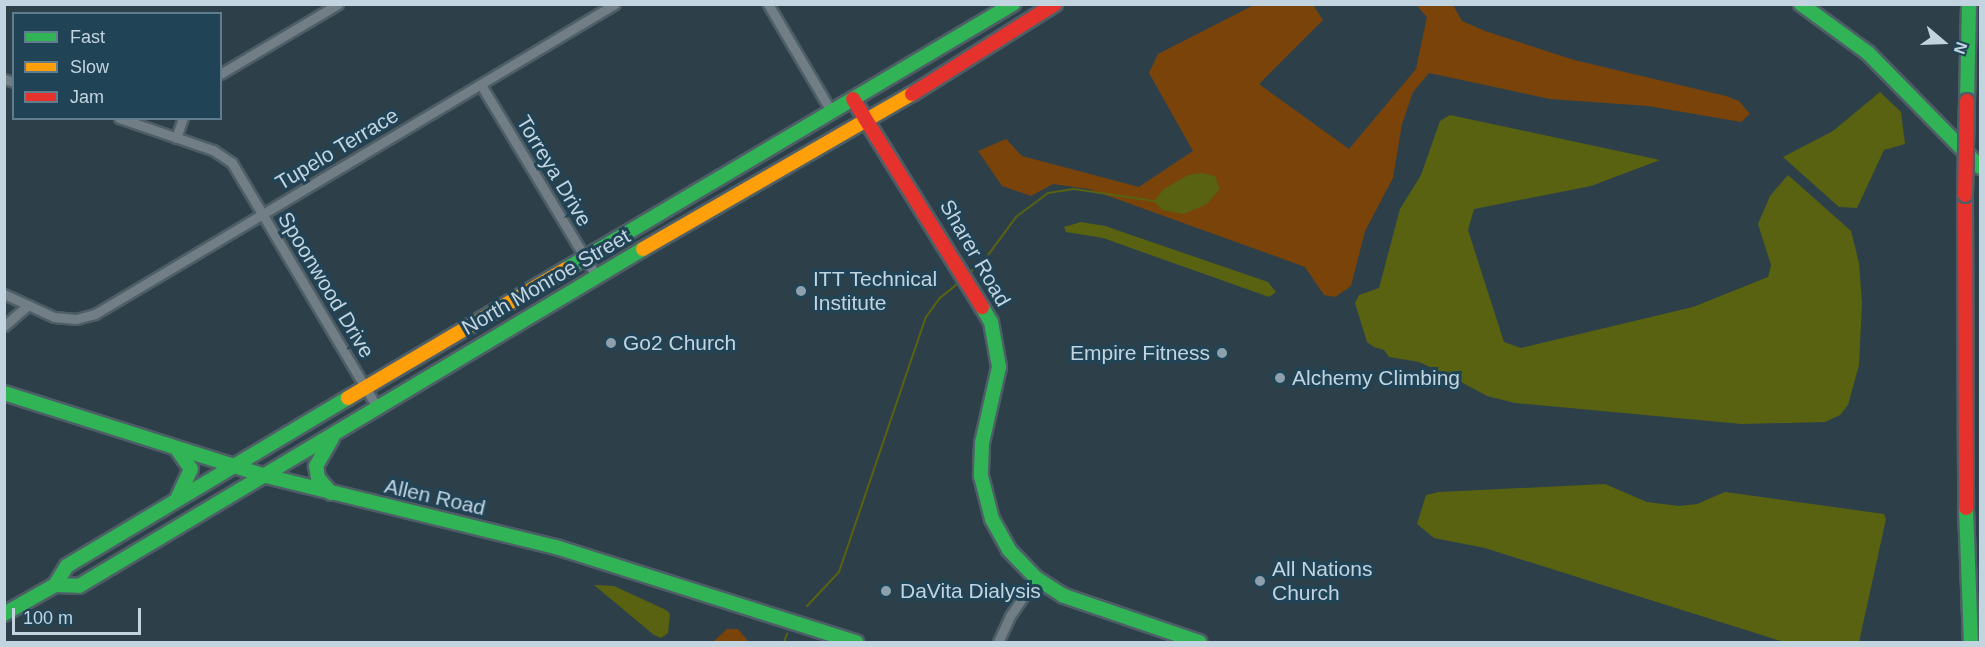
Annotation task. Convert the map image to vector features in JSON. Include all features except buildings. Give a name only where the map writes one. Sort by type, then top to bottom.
[{"type":"main road","name":"North Monroe Street","points":[[55,585],[79,586],[266,476],[596,276],[869,121],[1055,4]]},
{"type":"main road","points":[[1801,4],[1828,20],[1868,53],[1980,167]]},
{"type":"main road","points":[[1969,4],[1965,195],[1966,526],[1971,642]]},
{"type":"main road","name":"North Monroe Street","points":[[4,614],[55,585],[67,566],[367,389],[584,256],[1011,6]]},
{"type":"main road","points":[[1011,6],[1017,27]]},
{"type":"main road","points":[[987,20],[998,39]]},
{"type":"main road","name":"Sharer Road","points":[[853,99],[978,295],[996,336],[999,367],[982,443],[984,493],[999,533],[1036,578],[1086,605],[1199,642]]},
{"type":"main road","points":[[731,171],[745,192]]},
{"type":"main road","points":[[472,325],[484,343]]},
{"type":"main road","name":"Allen Road","points":[[4,393],[266,476],[556,547],[856,642]]},
{"type":"main road","points":[[332,494],[318,478],[316,466],[322,451],[338,432]]},
{"type":"main road","points":[[175,502],[191,469],[187,458],[176,448]]},
{"type":"street","points":[[222,73],[338,4]]},
{"type":"street","name":"Tupelo Terrace","points":[[28,305],[54,317],[75,319],[106,308],[615,4]]},
{"type":"street","points":[[768,4],[831,111]]},
{"type":"street","name":"Torreya Drive","points":[[481,84],[596,276]]},
{"type":"street","name":"Spoonwood Drive","points":[[125,120],[225,157],[239,173],[377,407]]},
{"type":"street","points":[[176,138],[182,120]]},
{"type":"street","points":[[4,294],[28,305],[4,326]]},
{"type":"street","points":[[998,642],[1010,616],[1036,578]]},
{"type":"shaded area","points":[[1256,4],[1313,5],[1323,20],[1259,84],[1349,149],[1416,69],[1427,17],[1416,5],[1453,5],[1462,21],[1485,31],[1574,60],[1726,96],[1739,101],[1750,114],[1741,122],[1648,106],[1550,99],[1429,73],[1413,92],[1402,124],[1393,178],[1365,231],[1351,286],[1335,297],[1324,295],[1305,267],[1089,189],[1053,184],[1031,196],[1002,186],[978,151],[1006,139],[1022,156],[1139,187],[1193,151],[1149,73],[1158,54]]},
{"type":"shaded area","points":[[1880,92],[1901,112],[1905,144],[1884,150],[1857,208],[1839,207],[1783,157],[1833,131]]},
{"type":"shaded area","points":[[1450,115],[1660,160],[1591,186],[1474,209],[1468,230],[1504,342],[1521,348],[1693,307],[1768,277],[1771,265],[1758,224],[1770,196],[1788,175],[1851,231],[1859,263],[1862,303],[1859,365],[1848,405],[1840,415],[1825,422],[1742,424],[1515,403],[1487,396],[1419,362],[1389,357],[1384,350],[1367,342],[1355,303],[1359,295],[1379,288],[1400,209],[1421,175],[1440,121]]},
{"type":"shaded area","points":[[1202,173],[1215,176],[1220,189],[1207,204],[1184,214],[1162,210],[1154,201],[1164,189],[1188,175]]},
{"type":"shaded area","points":[[1081,222],[1105,226],[1268,282],[1276,292],[1269,297],[1103,238],[1066,232],[1064,227]]},
{"type":"shaded area","points":[[1605,484],[1647,502],[1679,506],[1697,504],[1725,492],[1884,514],[1886,519],[1859,642],[1784,642],[1485,548],[1434,538],[1417,524],[1426,495],[1439,492]]},
{"type":"shaded area","points":[[594,585],[614,586],[666,610],[670,614],[668,633],[661,638],[654,635]]},
{"type":"shaded area","points":[[727,629],[738,629],[749,642],[713,642]]},
{"type":"waterway","points":[[968,274],[983,262],[1016,217],[1048,193],[1074,189],[1154,201]]},
{"type":"waterway","points":[[807,606],[839,572],[926,317],[940,298],[962,280]]},
{"type":"waterway","points":[[784,642],[787,634]]},
{"type":"traffic: fast","points":[[566,269],[1013,4]]},
{"type":"traffic: fast","points":[[1801,4],[1868,53],[1980,167]]},
{"type":"traffic: fast","points":[[1967,101],[1969,4]]},
{"type":"traffic: fast","points":[[55,585],[79,586],[643,249]]},
{"type":"traffic: fast","points":[[982,307],[991,322],[999,367],[982,443],[981,476],[992,519],[1009,550],[1036,578],[1064,596],[1199,642]]},
{"type":"traffic: fast","points":[[4,393],[266,476],[556,547],[856,642]]},
{"type":"traffic: fast","points":[[4,614],[55,585],[67,566],[348,398]]},
{"type":"traffic: fast","points":[[331,493],[318,478],[316,466],[332,438]]},
{"type":"traffic: fast","points":[[177,449],[191,469],[177,499]]},
{"type":"traffic: fast","points":[[1966,508],[1971,642]]},
{"type":"traffic: slow","points":[[643,249],[912,94]]},
{"type":"traffic: slow","points":[[348,398],[566,269]]},
{"type":"traffic: jam","points":[[912,94],[1055,4]]},
{"type":"traffic: jam","points":[[853,99],[982,307]]},
{"type":"traffic: jam","points":[[1965,195],[1967,101]]},
{"type":"traffic: jam","points":[[1965,195],[1966,508]]},
{"type":"place","name":"ITT Technical Institute","points":[[801,291]]},
{"type":"place","name":"Go2 Church","points":[[611,343]]},
{"type":"place","name":"Empire Fitness","points":[[1222,353]]},
{"type":"place","name":"Alchemy Climbing","points":[[1280,378]]},
{"type":"place","name":"All Nations Church","points":[[1260,581]]},
{"type":"place","name":"DaVita Dialysis","points":[[886,591]]}]
